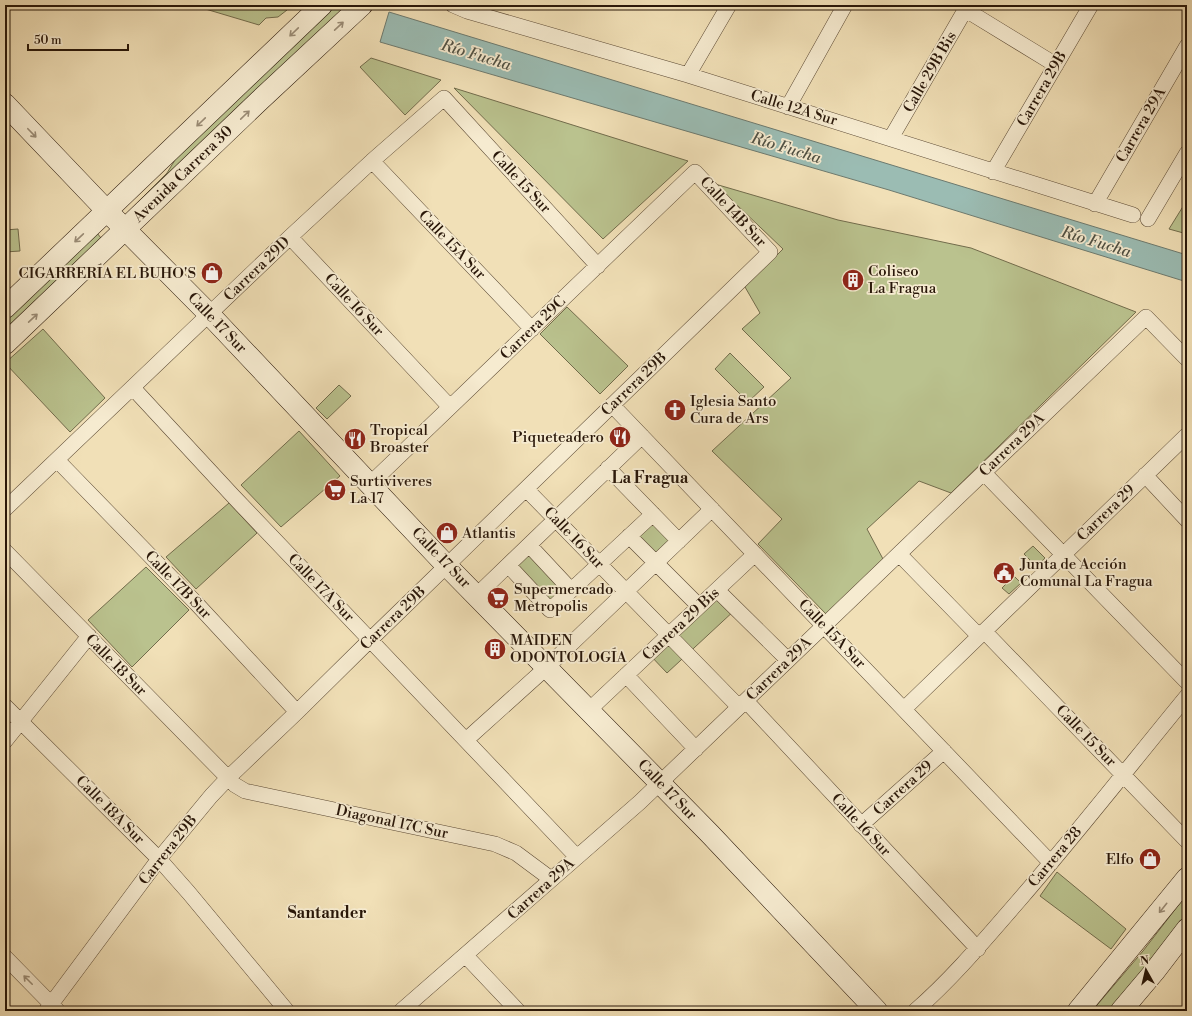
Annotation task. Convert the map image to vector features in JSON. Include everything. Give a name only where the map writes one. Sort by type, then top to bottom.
[{"type":"street","name":"Avenida Carrera 30","points":[[5,308],[322,5]]},
{"type":"street","name":"Avenida Carrera 30","points":[[5,344],[126,230],[259,101],[362,5]]},
{"type":"street","name":"Calle 12A Sur","points":[[453,5],[474,13],[688,75],[1133,215]]},
{"type":"street","points":[[688,75],[728,5]]},
{"type":"street","points":[[788,107],[846,5]]},
{"type":"street","name":"Carrera 29B","points":[[993,172],[1091,5]]},
{"type":"street","points":[[967,7],[1056,65]]},
{"type":"street","name":"Calle 29B Bis","points":[[891,138],[967,7]]},
{"type":"street","name":"Carrera 29A","points":[[1095,204],[1187,46]]},
{"type":"street","name":"Carrera 29D","points":[[5,509],[290,237],[372,161],[444,98]]},
{"type":"street","name":"Calle 15 Sur","points":[[444,98],[598,266]]},
{"type":"street","name":"Calle 17 Sur","points":[[5,104],[107,211],[210,315],[446,565],[660,783],[877,1011]]},
{"type":"street","points":[[1148,220],[1187,153]]},
{"type":"street","name":"Calle 15A Sur","points":[[372,161],[532,328]]},
{"type":"street","name":"Carrera 29C","points":[[370,484],[695,172]]},
{"type":"street","name":"Calle 14B Sur","points":[[695,172],[770,252]]},
{"type":"street","name":"Calle 16 Sur","points":[[290,237],[450,407]]},
{"type":"street","name":"Carrera 29B","points":[[52,1009],[159,859],[210,796],[446,565],[770,252]]},
{"type":"street","name":"Carrera 29A","points":[[401,1011],[466,956],[551,879],[640,802],[1146,317],[1187,359]]},
{"type":"street","name":"Calle 17A Sur","points":[[133,388],[227,490],[577,857]]},
{"type":"street","name":"Calle 15A Sur","points":[[612,405],[1051,863]]},
{"type":"street","name":"Carrera 29","points":[[904,709],[1187,435]]},
{"type":"street","points":[[476,596],[642,436]]},
{"type":"street","name":"Calle 17B Sur","points":[[57,460],[196,603],[297,712]]},
{"type":"street","points":[[608,468],[679,541]]},
{"type":"street","points":[[984,473],[1187,682]]},
{"type":"street","points":[[1145,475],[1187,520]]},
{"type":"street","name":"Calle 16 Sur","points":[[526,488],[669,635],[742,704],[978,948]]},
{"type":"street","points":[[466,740],[547,667],[712,509]]},
{"type":"street","points":[[508,565],[550,610],[653,514]]},
{"type":"street","points":[[629,536],[699,606]]},
{"type":"street","points":[[529,545],[572,590]]},
{"type":"street","name":"Calle 18 Sur","points":[[5,551],[228,778]]},
{"type":"street","name":"Carrera 29 Bis","points":[[589,710],[755,554]]},
{"type":"street","name":"Calle 15 Sur","points":[[899,554],[1123,774],[1187,841]]},
{"type":"street","points":[[717,590],[788,660]]},
{"type":"street","points":[[5,742],[89,636]]},
{"type":"street","points":[[626,676],[696,749]]},
{"type":"street","name":"Carrera 28","points":[[915,1011],[936,992],[978,948],[1051,863],[1187,696]]},
{"type":"street","name":"Calle 18A Sur","points":[[5,706],[159,859],[287,1011]]},
{"type":"street","name":"Carrera 29","points":[[861,826],[944,751]]},
{"type":"street","name":"Diagonal 17C Sur","points":[[228,778],[235,785],[245,791],[495,844],[516,853],[551,879]]},
{"type":"street","points":[[1078,1011],[1187,878]]},
{"type":"street","points":[[1121,1011],[1154,972],[1187,929]]},
{"type":"street","points":[[466,956],[518,1011]]},
{"type":"street","points":[[5,957],[52,1009]]},
{"type":"green space","points":[[192,5],[272,5],[287,10],[278,17],[266,18],[259,25]]},
{"type":"green space","points":[[331,5],[349,5],[127,213],[167,173],[181,150]]},
{"type":"green space","points":[[371,58],[441,80],[405,115],[360,67]]},
{"type":"green space","points":[[454,88],[688,161],[603,239]]},
{"type":"green space","points":[[715,184],[838,220],[971,248],[1136,312],[951,493],[919,481],[867,529],[883,559],[826,614],[758,544],[782,519],[712,451],[791,378],[742,329],[760,313],[745,287],[783,249]]},
{"type":"green space","points":[[1187,200],[1187,234],[1169,229]]},
{"type":"green space","points":[[18,229],[20,251],[5,252],[5,230]]},
{"type":"green space","points":[[97,233],[101,238],[5,329],[5,320]]},
{"type":"green space","points":[[567,307],[628,366],[600,394],[540,334]]},
{"type":"green space","points":[[43,329],[105,398],[70,432],[5,363]]},
{"type":"green space","points":[[730,353],[764,387],[748,402],[715,369]]},
{"type":"green space","points":[[339,385],[351,396],[327,419],[316,408]]},
{"type":"green space","points":[[299,431],[340,476],[281,527],[241,485]]},
{"type":"green space","points":[[229,503],[257,533],[196,589],[166,557]]},
{"type":"green space","points":[[653,514],[679,541],[656,563],[629,536]]},
{"type":"green space","points":[[1033,546],[1045,558],[1034,570],[1027,563],[1030,560],[1024,554]]},
{"type":"green space","points":[[529,547],[570,589],[550,609],[510,565]]},
{"type":"green space","points":[[146,567],[189,610],[132,667],[88,620]]},
{"type":"green space","points":[[1014,576],[1021,583],[1009,594],[1002,588]]},
{"type":"green space","points":[[635,590],[674,630],[717,590],[736,609],[667,673],[649,654],[664,639]]},
{"type":"green space","points":[[1057,872],[1126,929],[1111,949],[1040,896]]},
{"type":"green space","points":[[1187,894],[1187,917],[1110,1011],[1092,1011],[1143,951]]},
{"type":"water","name":"Río Fucha","points":[[389,12],[1187,255],[1187,282],[889,190],[380,42]]},
{"type":"place","name":"CIGARRERÍA EL BUHO'S","points":[[212,273]]},
{"type":"place","name":"Coliseo La Fragua","points":[[853,280]]},
{"type":"place","name":"Iglesia Santo Cura de Ars","points":[[675,410]]},
{"type":"place","name":"Piqueteadero","points":[[620,437]]},
{"type":"place","name":"Tropical Broaster","points":[[355,439]]},
{"type":"place","name":"Surtiviveres La 17","points":[[335,490]]},
{"type":"place","name":"Atlantis","points":[[447,533]]},
{"type":"place","name":"Junta de Acción Comunal La Fragua","points":[[1004,573]]},
{"type":"place","name":"Supermercado Metropolis","points":[[498,598]]},
{"type":"place","name":"MAIDEN ODONTOLOGÍA","points":[[495,649]]},
{"type":"place","name":"Elfo","points":[[1150,859]]},
{"type":"district","name":"La Fragua","points":[[650,478]]},
{"type":"district","name":"Santander","points":[[327,913]]}]
